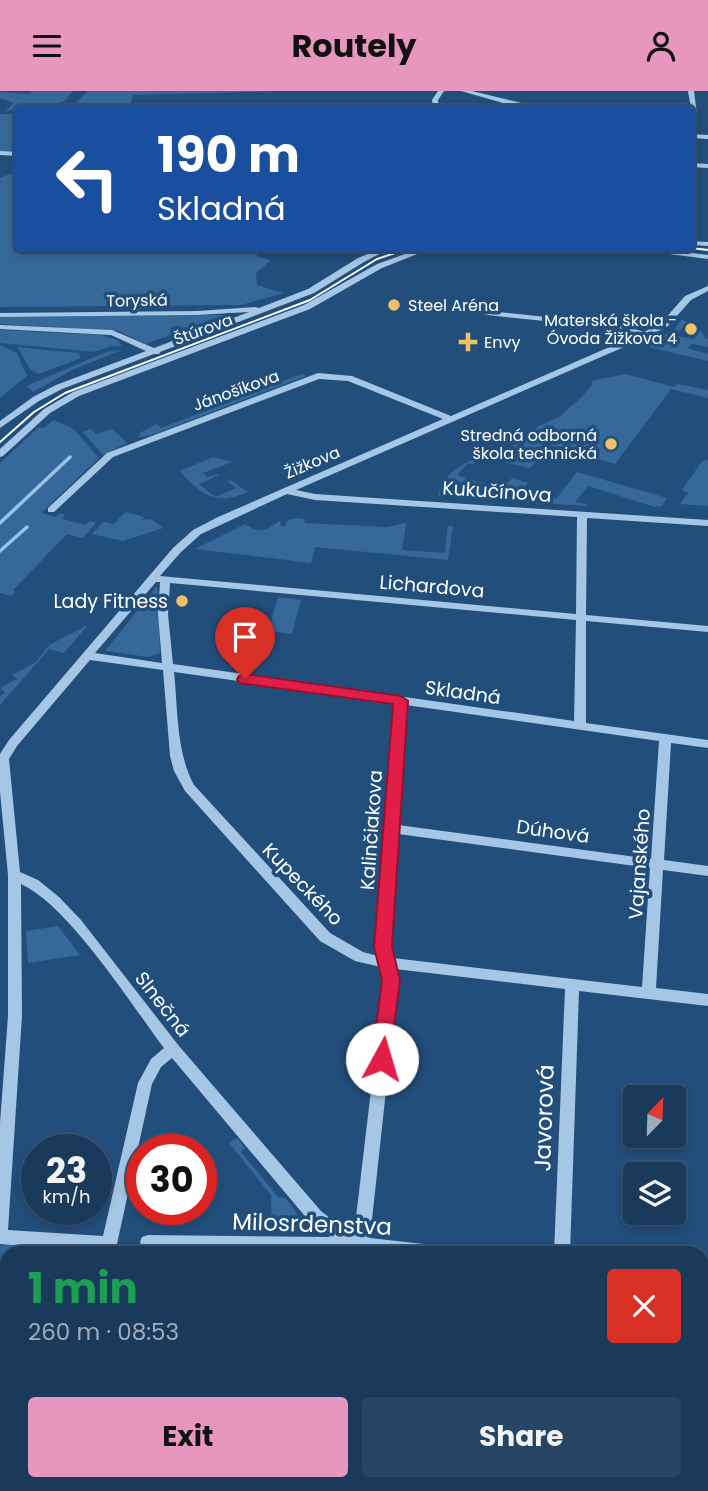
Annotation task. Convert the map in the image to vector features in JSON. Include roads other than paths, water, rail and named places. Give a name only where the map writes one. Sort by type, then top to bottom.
[{"type":"street","points":[[464,91],[505,105]]},
{"type":"street","name":"Štúrova","points":[[0,425],[36,399],[97,372],[312,291],[377,252]]},
{"type":"street","name":"Štúrova","points":[[0,454],[47,411],[65,399],[318,302],[388,260],[416,252]]},
{"type":"street","points":[[669,252],[708,257]]},
{"type":"street","name":"Žižkova","points":[[2,759],[152,578],[197,533],[284,491],[644,335],[665,324],[688,298],[708,288]]},
{"type":"street","name":"Toryská","points":[[0,314],[197,313],[274,306]]},
{"type":"street","points":[[472,308],[487,313],[623,327],[644,335]]},
{"type":"street","name":"Toryská","points":[[0,327],[112,334],[153,351],[179,355]]},
{"type":"street","points":[[97,372],[126,349],[125,342],[112,334]]},
{"type":"street","name":"Jánošíkova","points":[[51,510],[110,455],[318,376],[349,378],[451,419]]},
{"type":"street","name":"Kukučínova","points":[[284,491],[315,497],[708,523]]},
{"type":"street","points":[[580,726],[582,514]]},
{"type":"street","name":"Lichardova","points":[[152,578],[708,629]]},
{"type":"street","name":"Kupeckého","points":[[165,579],[163,614],[167,668],[180,771],[189,788],[325,937],[360,957],[387,963],[708,1000]]},
{"type":"street","name":"Skladná","points":[[88,656],[708,744]]},
{"type":"street","name":"Kalinčiakova","points":[[360,1246],[391,980],[383,947],[401,701]]},
{"type":"street","name":"Vajanského","points":[[649,993],[665,738]]},
{"type":"street","points":[[2,759],[14,875],[15,1016],[0,1234],[93,1246]]},
{"type":"street","name":"Dúhová","points":[[392,829],[708,871]]},
{"type":"street","name":"Slnečná","points":[[14,875],[35,882],[82,930],[173,1048],[315,1216],[356,1246]]},
{"type":"street","name":"Javorová","points":[[562,1246],[572,985]]},
{"type":"street","points":[[108,1246],[145,1083],[156,1063],[173,1048]]},
{"type":"street","name":"Milosrdenstva","points":[[148,1242],[269,1246]]},
{"type":"waterway","points":[[0,523],[70,457]]},
{"type":"waterway","points":[[0,551],[27,527]]},
{"type":"tram line","points":[[695,248],[708,250]]},
{"type":"tram line","points":[[0,442],[34,412],[65,393],[310,300],[377,259],[398,252]]},
{"type":"place","name":"Steel Aréna","points":[[394,305]]},
{"type":"place","name":"Materská škola - Óvoda Žižkova 4","points":[[691,329]]},
{"type":"place","name":"Envy","points":[[468,342]]},
{"type":"place","name":"Stredná odborná škola technická","points":[[611,444]]},
{"type":"place","name":"Lady Fitness","points":[[182,601]]}]
